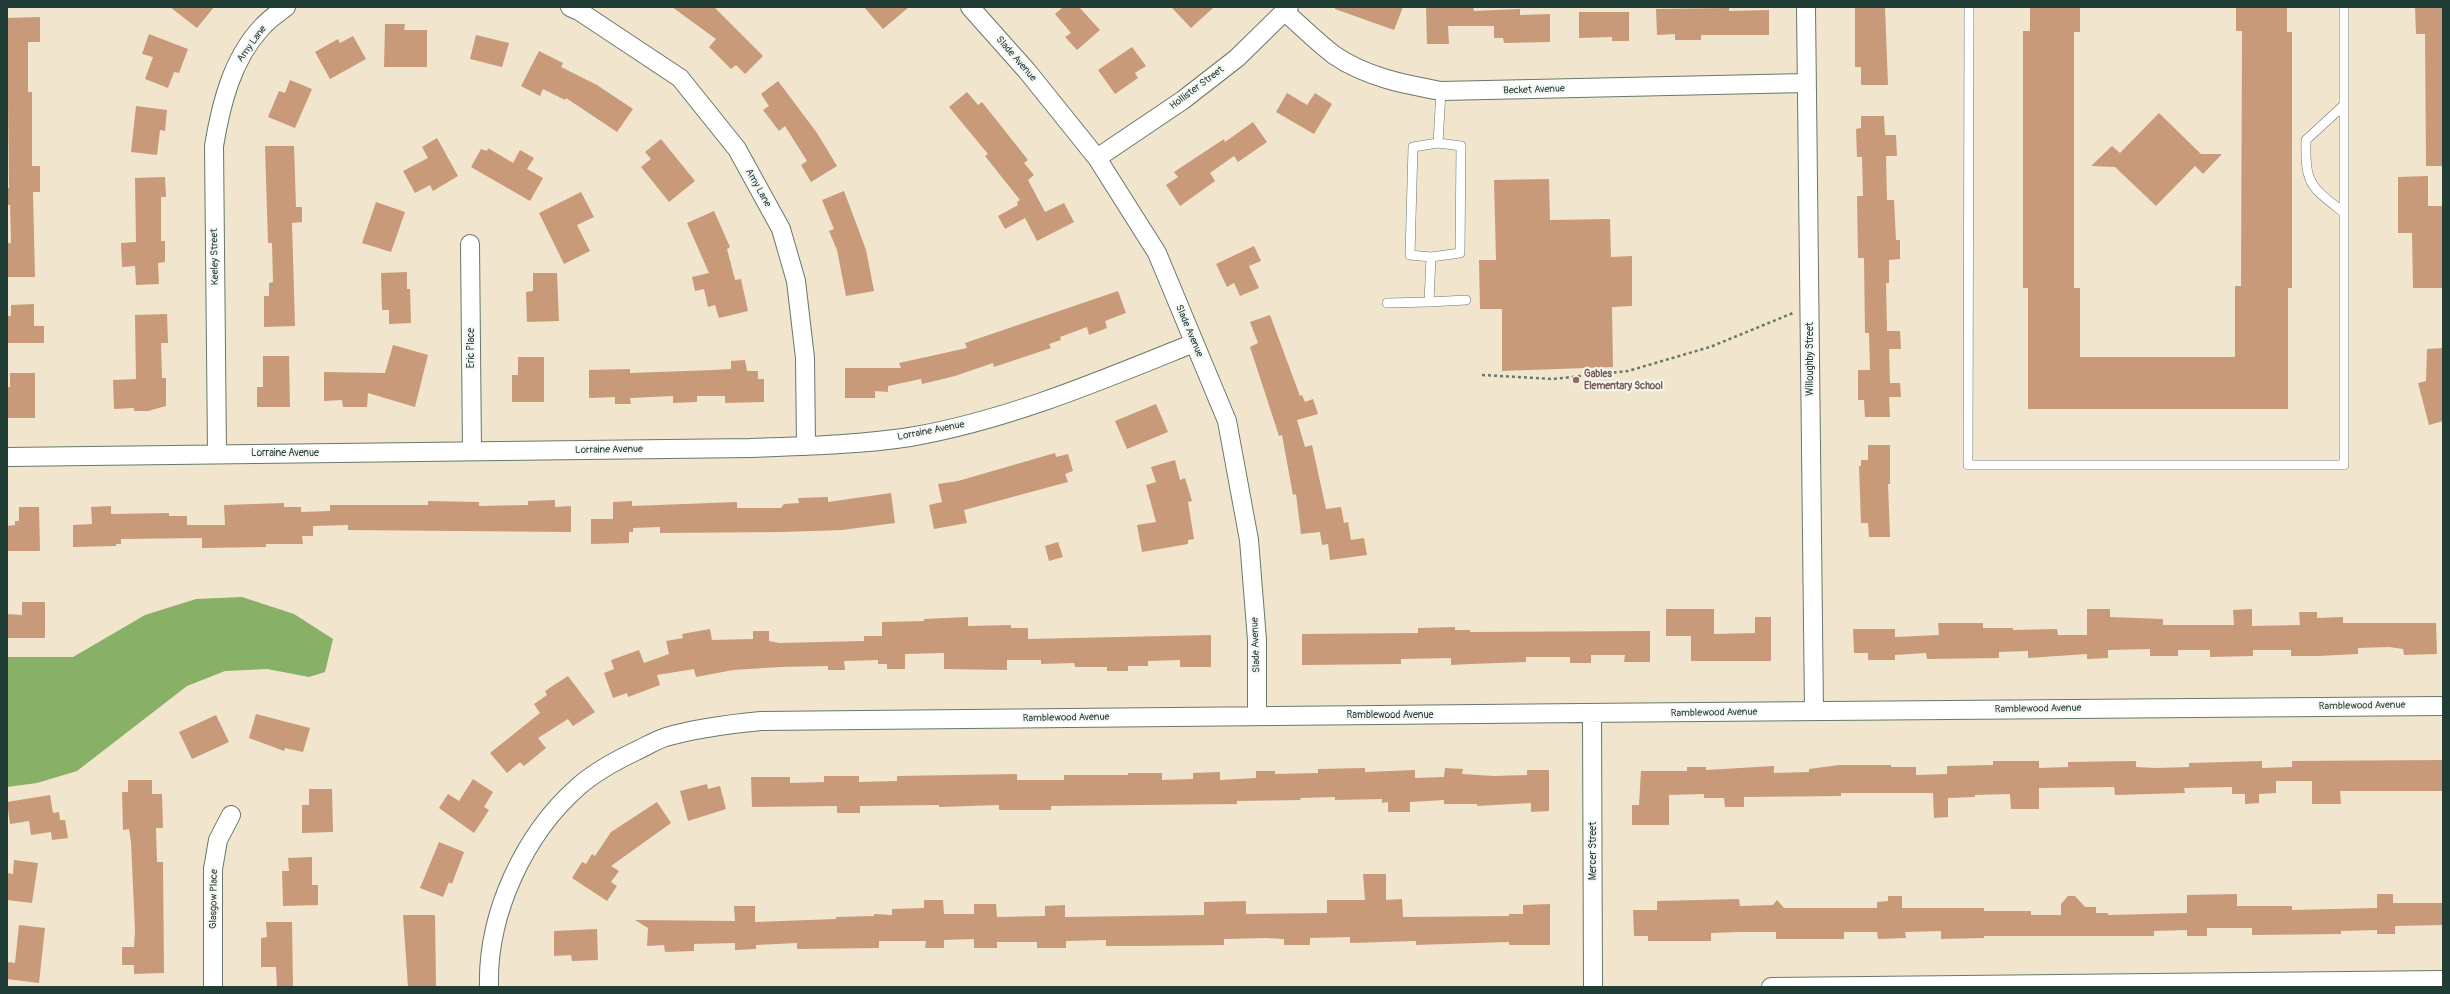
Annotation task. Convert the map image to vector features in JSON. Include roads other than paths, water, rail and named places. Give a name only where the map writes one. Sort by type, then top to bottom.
[{"type":"street","name":"Amy Lane","points":[[236,65],[261,27],[286,7]]},
{"type":"street","name":"Amy Lane","points":[[570,7],[580,11],[680,78],[736,149],[781,229],[796,281],[805,358],[806,446]]},
{"type":"street","name":"Slade Avenue","points":[[970,7],[1027,71],[1097,158],[1157,253],[1227,421],[1249,540],[1257,640],[1257,715]]},
{"type":"street","name":"Willoughby Street","points":[[1806,7],[1814,711]]},
{"type":"street","name":"Hollister Street","points":[[1097,158],[1189,95],[1236,58],[1287,10]]},
{"type":"street","name":"Becket Avenue","points":[[1287,10],[1334,55],[1369,74],[1403,84],[1441,91],[1806,83]]},
{"type":"street","name":"Keeley Street","points":[[217,453],[214,146],[221,104],[236,65]]},
{"type":"street","name":"Eric Place","points":[[470,244],[472,451]]},
{"type":"street","name":"Lorraine Avenue","points":[[7,456],[806,446],[902,438],[954,428],[1013,411],[1084,387],[1194,343]]},
{"type":"street","name":"Ramblewood Avenue","points":[[489,987],[488,962],[502,906],[518,866],[545,823],[579,786],[623,758],[665,737],[716,726],[761,721],[1257,715],[1592,714],[2443,706]]},
{"type":"street","name":"Mercer Street","points":[[1592,714],[1593,987]]},
{"type":"street","name":"Glasgow Place","points":[[213,987],[213,869],[218,840],[231,815]]},
{"type":"street","points":[[1771,987],[2443,980]]},
{"type":"lane","points":[[1969,7],[1968,465],[2344,465],[2344,7]]},
{"type":"lane","points":[[1438,143],[1441,91]]},
{"type":"lane","points":[[2343,212],[2310,184],[2306,165],[2306,140],[2344,105]]},
{"type":"lane","points":[[1438,143],[1461,146],[1460,253],[1431,257],[1410,255],[1413,147],[1438,143]]},
{"type":"lane","points":[[1429,302],[1431,257]]},
{"type":"lane","points":[[1387,303],[1466,300]]},
{"type":"place","name":"Gables Elementary School","points":[[1576,380]]}]
